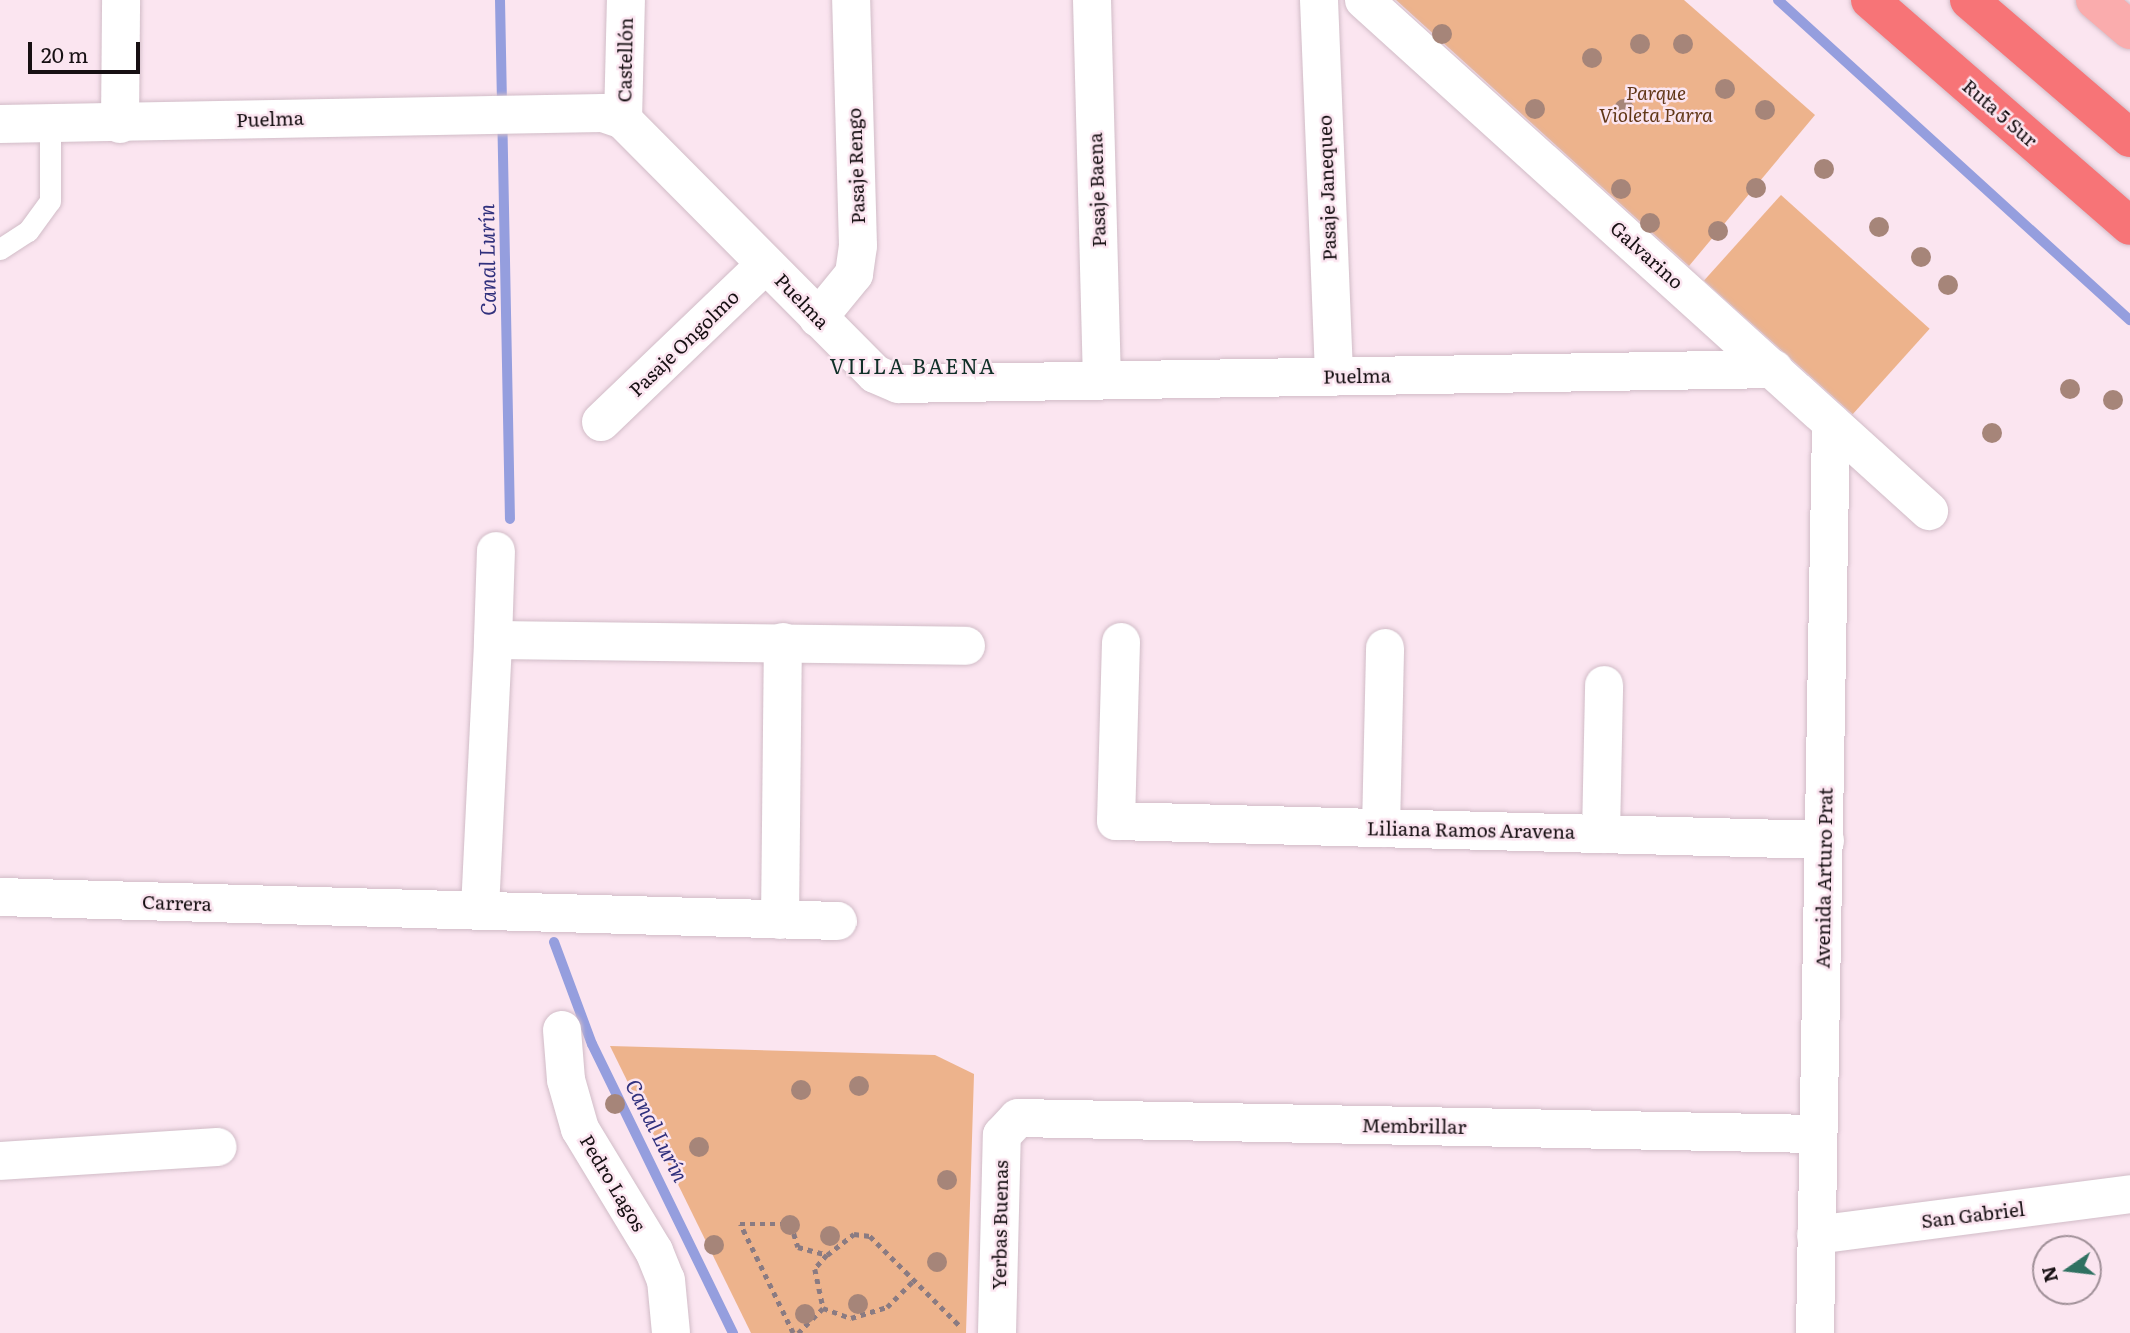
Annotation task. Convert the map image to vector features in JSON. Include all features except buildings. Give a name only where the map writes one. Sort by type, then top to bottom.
[{"type":"highway","name":"Ruta 5 Sur","points":[[1870,0],[2130,226]]},
{"type":"highway","points":[[1969,0],[2130,138]]},
{"type":"main road","points":[[2095,0],[2130,30]]},
{"type":"street","points":[[120,124],[121,0]]},
{"type":"street","name":"Castellón","points":[[623,120],[626,0]]},
{"type":"street","name":"Pasaje Rengo","points":[[818,318],[854,274],[858,246],[851,0]]},
{"type":"street","name":"Pasaje Baena","points":[[1092,0],[1102,380]]},
{"type":"street","name":"Pasaje Janequeo","points":[[1319,0],[1334,377]]},
{"type":"street","name":"Galvarino","points":[[1364,0],[1929,511]]},
{"type":"street","name":"Puelma","points":[[0,124],[120,124],[463,114],[603,113],[623,120],[875,374],[899,384],[1774,369]]},
{"type":"street","name":"Pasaje Ongolmo","points":[[601,422],[766,264]]},
{"type":"street","name":"Avenida Arturo Prat","points":[[1815,1333],[1831,423]]},
{"type":"street","points":[[480,909],[496,551]]},
{"type":"street","points":[[493,640],[965,646]]},
{"type":"street","points":[[780,920],[783,642]]},
{"type":"street","name":"Liliana Ramos Aravena","points":[[1121,642],[1116,821],[1825,840]]},
{"type":"street","points":[[1381,828],[1385,648]]},
{"type":"street","points":[[1601,834],[1604,685]]},
{"type":"street","name":"Carrera","points":[[0,897],[838,921]]},
{"type":"street","name":"Pedro Lagos","points":[[562,1030],[566,1080],[580,1129],[654,1251],[666,1280],[671,1333]]},
{"type":"street","name":"Membrillar","points":[[1011,1120],[1817,1134]]},
{"type":"street","name":"Yerbas Buenas","points":[[997,1333],[1002,1135],[1011,1120]]},
{"type":"street","points":[[0,1161],[218,1147]]},
{"type":"street","name":"San Gabriel","points":[[1816,1235],[2130,1194]]},
{"type":"lane","points":[[0,249],[28,231],[50,201],[50,123]]},
{"type":"path","points":[[823,1308],[795,1333],[740,1224],[791,1224],[797,1247],[827,1255]]},
{"type":"path","points":[[823,1308],[815,1269],[827,1255],[854,1234],[870,1236],[913,1282],[967,1333]]},
{"type":"path","points":[[823,1308],[851,1318],[887,1307],[913,1282]]},
{"type":"green space","name":"Parque Violeta Parra","points":[[1396,0],[1684,0],[1815,115],[1689,266]]},
{"type":"green space","points":[[1781,195],[1930,329],[1853,414],[1704,280]]},
{"type":"green space","points":[[610,1046],[935,1055],[974,1074],[966,1333],[751,1333]]},
{"type":"waterway","name":"Canal Lurín","points":[[500,0],[510,519]]},
{"type":"waterway","points":[[1778,0],[2130,320]]},
{"type":"waterway","name":"Canal Lurín","points":[[554,942],[592,1044],[733,1333]]},
{"type":"district","name":"VILLA BAENA","points":[[913,365]]}]
